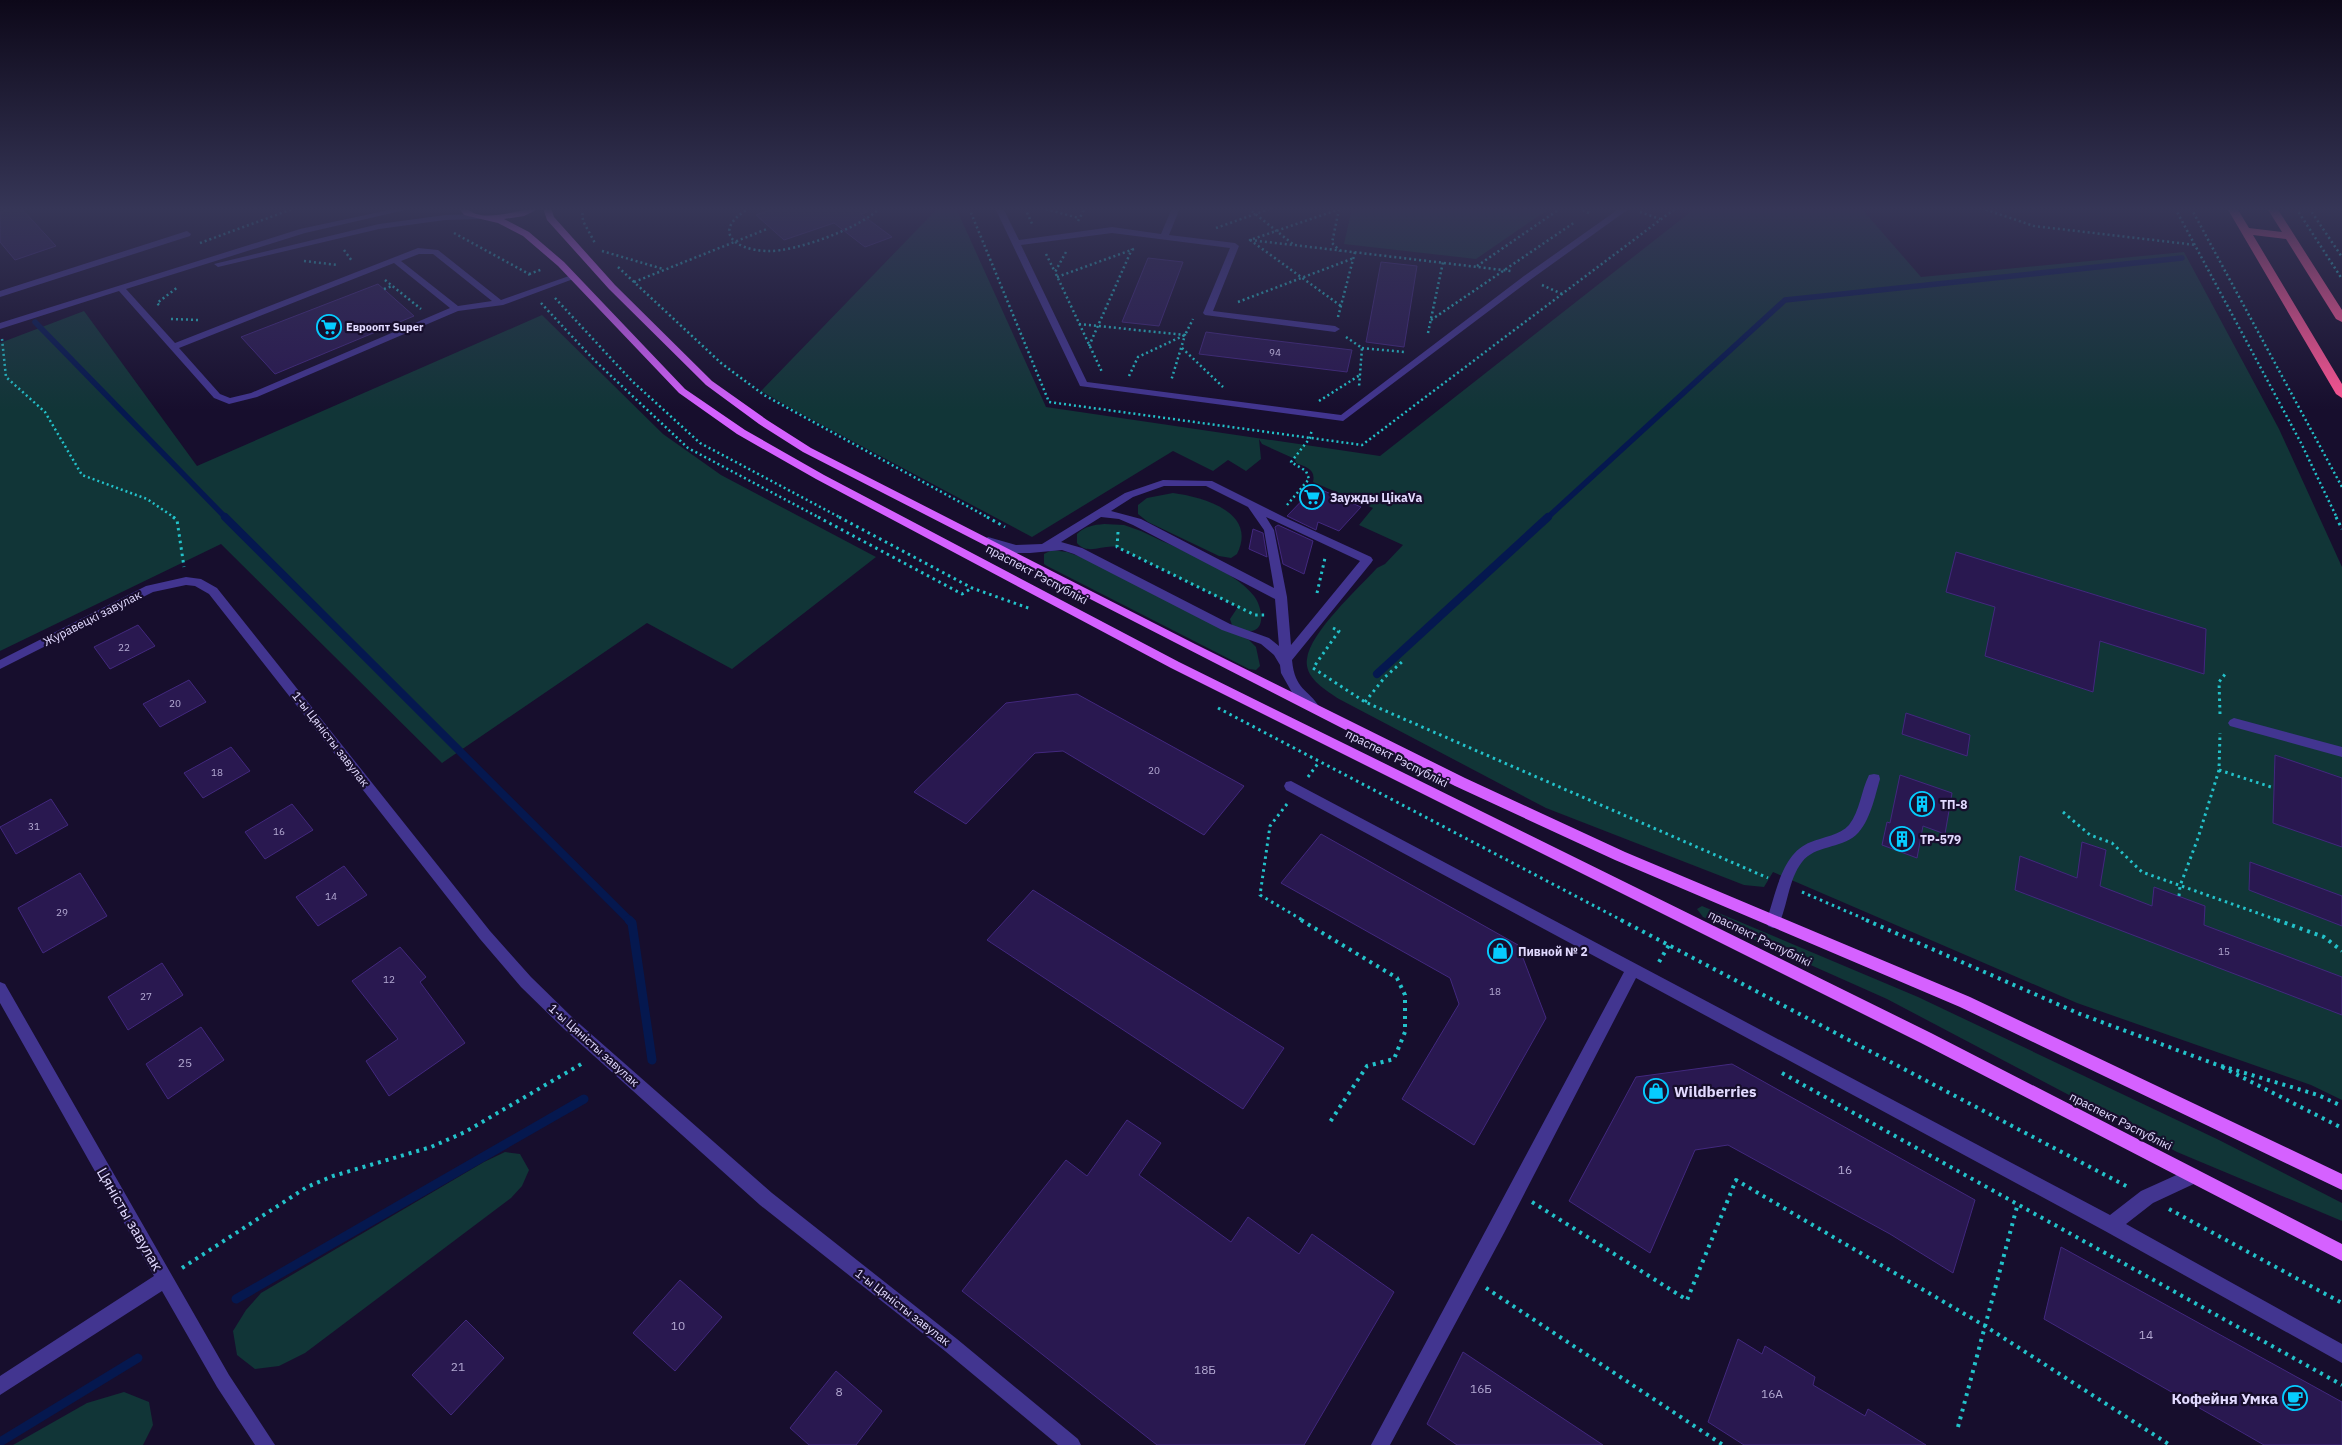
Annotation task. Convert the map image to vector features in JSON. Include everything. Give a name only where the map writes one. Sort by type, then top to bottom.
[{"type":"highway","points":[[2272,275],[2342,394]]},
{"type":"highway","points":[[2314,275],[2342,319]]},
{"type":"main road","name":"праспект Рэспублікі","points":[[570,275],[682,391],[741,432],[820,478],[1175,665],[1926,1038],[2342,1253]]},
{"type":"main road","name":"праспект Рэспублікі","points":[[601,275],[709,383],[763,422],[807,450],[1460,782],[1620,856],[1965,1002],[2342,1182]]},
{"type":"street","points":[[0,294],[58,275]]},
{"type":"street","points":[[0,326],[160,275]]},
{"type":"street","points":[[152,278],[164,275]]},
{"type":"street","points":[[172,347],[355,275]]},
{"type":"street","points":[[414,275],[456,309]]},
{"type":"street","points":[[465,275],[500,303]]},
{"type":"street","points":[[1031,275],[1083,384],[1343,418],[1532,275]]},
{"type":"street","points":[[1223,275],[1208,313],[1335,329]]},
{"type":"street","points":[[121,288],[217,396],[229,401],[238,401],[456,309],[500,303],[572,278]]},
{"type":"street","points":[[980,538],[1015,549],[1036,550],[1045,547],[1129,495],[1163,483],[1208,483],[1284,522],[1368,560],[1284,662]]},
{"type":"street","points":[[1252,505],[1269,530],[1281,597],[1284,662]]},
{"type":"street","points":[[1099,513],[1120,516],[1137,522],[1281,597]]},
{"type":"street","points":[[1045,547],[1062,546],[1078,550],[1226,627],[1265,640],[1279,652],[1292,684],[1314,708]]},
{"type":"street","name":"Журавецкі завулак","points":[[0,664],[136,595],[163,584],[186,581]]},
{"type":"street","name":"1-ы Цяністы завулак","points":[[186,581],[197,582],[213,591],[506,959],[548,1003],[766,1199],[951,1345],[1072,1445]]},
{"type":"street","points":[[2234,723],[2342,752]]},
{"type":"street","points":[[1773,922],[1798,856],[1807,849],[1852,832],[1858,822],[1874,779]]},
{"type":"street","points":[[1294,788],[2111,1225],[2342,1354]]},
{"type":"street","points":[[1380,1445],[1498,1227],[1633,969]]},
{"type":"street","name":"Цяністы завулак","points":[[0,989],[223,1382],[266,1445]]},
{"type":"street","points":[[2111,1225],[2147,1197],[2192,1176]]},
{"type":"street","points":[[0,1386],[165,1279]]},
{"type":"path","points":[[530,275],[538,299],[593,359],[688,448],[962,594],[972,588],[1036,611]]},
{"type":"path","points":[[627,275],[721,363],[764,396],[1013,532]]},
{"type":"path","points":[[634,282],[649,275]]},
{"type":"path","points":[[997,275],[1049,402],[1362,445],[1587,275]]},
{"type":"path","points":[[1061,275],[1057,277],[1101,371],[1107,388]]},
{"type":"path","points":[[1089,346],[1121,275]]},
{"type":"path","points":[[1192,319],[1305,275]]},
{"type":"path","points":[[1349,275],[1335,329],[1362,348],[1405,352]]},
{"type":"path","points":[[1440,275],[1428,334],[1442,344]]},
{"type":"path","points":[[1431,320],[1495,275]]},
{"type":"path","points":[[2213,275],[2301,443],[2342,529]]},
{"type":"path","points":[[2227,275],[2342,487]]},
{"type":"path","points":[[1301,277],[1341,306]]},
{"type":"path","points":[[162,309],[157,303],[180,285]]},
{"type":"path","points":[[384,289],[393,285]]},
{"type":"path","points":[[1171,380],[1194,311]]},
{"type":"path","points":[[167,315],[173,320],[204,320]]},
{"type":"path","points":[[1192,319],[1201,320]]},
{"type":"path","points":[[1078,324],[1185,335]]},
{"type":"path","points":[[0,326],[6,377],[45,412],[82,475],[147,499],[177,520],[186,581]]},
{"type":"path","points":[[1114,411],[1138,357],[1185,335]]},
{"type":"path","points":[[1182,348],[1223,387],[1214,386]]},
{"type":"path","points":[[1358,394],[1362,348]]},
{"type":"path","points":[[1101,371],[1111,372]]},
{"type":"path","points":[[1120,374],[1138,376]]},
{"type":"path","points":[[1285,508],[1309,478],[1308,473],[1293,464],[1291,460],[1310,438],[1320,399],[1360,375]]},
{"type":"path","points":[[1163,380],[1180,382]]},
{"type":"path","points":[[1320,399],[1329,400]]},
{"type":"path","points":[[1365,702],[1385,677],[1402,661]]},
{"type":"path","points":[[1313,668],[1365,702],[2080,1014],[2215,1064],[2318,1095],[2342,1106]]},
{"type":"path","points":[[2220,718],[2219,682],[2226,673]]},
{"type":"path","points":[[1216,707],[2147,1197],[2342,1303]]},
{"type":"path","points":[[2179,896],[2180,886],[2198,838],[2219,770],[2220,727]]},
{"type":"path","points":[[1319,762],[1294,788],[1270,826],[1260,895],[1397,978],[1405,995],[1405,1032],[1394,1059],[1368,1066],[1328,1124]]},
{"type":"path","points":[[2219,770],[2274,788]]},
{"type":"path","points":[[2063,812],[2090,835],[2112,843],[2142,872],[2324,937],[2342,951]]},
{"type":"path","points":[[165,1279],[307,1188],[333,1176],[431,1147],[465,1132],[601,1052]]},
{"type":"path","points":[[2215,1064],[2342,1128]]},
{"type":"path","points":[[1777,1070],[2342,1385]]},
{"type":"path","points":[[1531,1202],[1686,1300],[1736,1180],[1984,1326],[2170,1445]]},
{"type":"path","points":[[1958,1427],[2018,1203]]},
{"type":"path","points":[[1486,1288],[1724,1445]]},
{"type":"green space","points":[[873,275],[986,275],[1046,407],[1380,456],[1610,275],[1920,275],[1921,277],[2197,275],[2279,429],[2342,567],[2342,1100],[2311,1085],[2077,1003],[1773,872],[1764,887],[1744,885],[1546,808],[1339,699],[1312,678],[1307,666],[1310,648],[1336,611],[1377,568],[1385,564],[1403,545],[1359,525],[1373,508],[1313,482],[1312,471],[1296,463],[1295,459],[1262,444],[1259,439],[1261,459],[1246,471],[1228,460],[1213,471],[1173,451],[1032,537],[761,391]]},
{"type":"green space","points":[[84,311],[197,466],[542,315],[663,434],[721,475],[876,557],[732,669],[647,623],[442,763],[221,544],[0,651],[0,343]]},
{"type":"green space","points":[[1173,493],[1199,498],[1212,503],[1234,517],[1240,527],[1242,539],[1237,554],[1231,558],[1219,556],[1148,522],[1138,514],[1138,505],[1147,498]]},
{"type":"green space","points":[[1104,524],[1124,525],[1141,531],[1202,559],[1232,577],[1244,586],[1257,600],[1261,612],[1258,628],[1253,631],[1246,631],[1232,625],[1230,619],[1238,607],[1117,547],[1086,549],[1077,543],[1077,534],[1080,531],[1090,526]]},
{"type":"green space","points":[[1052,550],[1067,552],[1084,558],[1249,640],[1256,647],[1260,666],[1256,670],[1249,669],[1047,566],[1044,564],[1044,554]]},
{"type":"green space","points":[[1702,906],[1918,997],[2219,1140],[2342,1203],[2342,1221],[2177,1152],[1887,999],[1703,917],[1697,909]]},
{"type":"green space","points":[[505,1152],[520,1154],[529,1170],[522,1186],[511,1198],[305,1353],[279,1366],[255,1369],[237,1355],[233,1331],[246,1310],[261,1293],[484,1162]]},
{"type":"green space","points":[[124,1392],[149,1402],[153,1425],[143,1445],[13,1445],[87,1403]]},
{"type":"building","points":[[1141,275],[1178,275],[1159,326],[1122,322]]},
{"type":"building","points":[[1378,275],[1415,275],[1404,347],[1366,342]]},
{"type":"building","name":"Евроопт Super","points":[[378,284],[414,316],[275,374],[241,337]]},
{"type":"building","points":[[1206,332],[1352,350],[1347,372],[1199,354]]},
{"type":"building","points":[[1315,487],[1361,507],[1339,531],[1318,522],[1316,530],[1287,516]]},
{"type":"building","points":[[1278,525],[1313,541],[1304,574],[1283,564],[1275,527]]},
{"type":"building","points":[[1253,529],[1263,533],[1267,557],[1249,549]]},
{"type":"building","points":[[1956,552],[2206,629],[2204,674],[2100,641],[2093,692],[1985,656],[1995,607],[1946,592]]},
{"type":"building","points":[[138,625],[155,646],[110,669],[94,647]]},
{"type":"building","points":[[189,680],[206,702],[160,727],[143,704]]},
{"type":"building","points":[[1077,694],[1244,786],[1204,835],[1063,751],[1035,753],[966,824],[914,792],[1006,703]]},
{"type":"building","points":[[1906,713],[1970,735],[1967,756],[1902,734]]},
{"type":"building","points":[[231,747],[250,771],[203,798],[184,773]]},
{"type":"building","points":[[2275,755],[2342,778],[2342,847],[2273,823]]},
{"type":"building","name":"ТП-8","points":[[1900,775],[1952,793],[1945,834],[1923,826],[1917,858],[1882,845],[1887,822],[1890,823]]},
{"type":"building","points":[[51,799],[68,825],[16,854],[0,827]]},
{"type":"building","points":[[292,804],[313,830],[265,859],[245,832]]},
{"type":"building","points":[[1321,834],[1518,945],[1546,1018],[1474,1145],[1402,1099],[1459,1004],[1450,978],[1281,883]]},
{"type":"building","points":[[2082,842],[2106,850],[2100,886],[2152,906],[2154,887],[2205,906],[2204,925],[2342,977],[2342,1015],[2015,890],[2020,856],[2077,878]]},
{"type":"building","points":[[2250,862],[2342,896],[2342,926],[2249,890]]},
{"type":"building","points":[[344,866],[367,895],[318,926],[296,897]]},
{"type":"building","points":[[80,873],[107,916],[43,953],[18,908]]},
{"type":"building","points":[[1033,890],[1284,1048],[1243,1109],[987,940]]},
{"type":"building","points":[[400,947],[426,977],[420,982],[465,1043],[389,1096],[366,1061],[398,1039],[352,981]]},
{"type":"building","points":[[162,963],[183,995],[128,1030],[108,997]]},
{"type":"building","points":[[201,1027],[224,1060],[168,1099],[146,1064]]},
{"type":"building","points":[[1732,1064],[1975,1200],[1953,1273],[1890,1234],[1728,1145],[1695,1150],[1650,1253],[1569,1201],[1636,1077]]},
{"type":"building","points":[[1127,1120],[1161,1143],[1139,1175],[1231,1242],[1248,1217],[1299,1254],[1312,1234],[1394,1292],[1304,1445],[1157,1445],[962,1291],[1066,1160],[1087,1176]]},
{"type":"building","points":[[2061,1247],[2342,1402],[2342,1445],[2264,1445],[2044,1319]]},
{"type":"building","points":[[680,1280],[722,1317],[675,1371],[633,1333]]},
{"type":"building","points":[[466,1320],[504,1358],[451,1415],[412,1375]]},
{"type":"building","points":[[1738,1339],[1762,1354],[1765,1346],[1815,1377],[1813,1385],[1865,1416],[1868,1409],[1926,1445],[1744,1445],[1708,1422]]},
{"type":"building","points":[[1463,1352],[1603,1445],[1457,1445],[1427,1424]]},
{"type":"building","points":[[836,1371],[882,1411],[856,1445],[809,1445],[790,1428]]},
{"type":"waterway","points":[[1547,518],[1785,300],[2017,275]]},
{"type":"waterway","points":[[35,322],[226,518]]},
{"type":"waterway","points":[[1377,674],[1548,517]]},
{"type":"waterway","points":[[226,518],[630,921]]},
{"type":"waterway","points":[[630,921],[632,923],[652,1060]]},
{"type":"waterway","points":[[236,1299],[584,1099]]},
{"type":"waterway","points":[[0,1442],[138,1358]]},
{"type":"place","name":"Евроопт Super","points":[[329,327]]},
{"type":"place","name":"Заужды ЦікаVа","points":[[1312,497]]},
{"type":"place","name":"ТП-8","points":[[1922,804]]},
{"type":"place","name":"ТР-579","points":[[1902,839]]},
{"type":"place","name":"Пивной № 2","points":[[1500,951]]},
{"type":"place","name":"Wildberries","points":[[1656,1091]]},
{"type":"place","name":"Кофейня Умка","points":[[2295,1398]]}]
